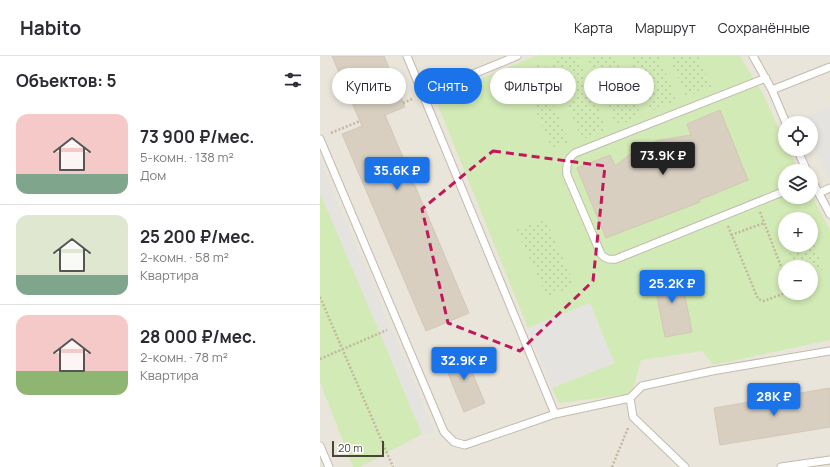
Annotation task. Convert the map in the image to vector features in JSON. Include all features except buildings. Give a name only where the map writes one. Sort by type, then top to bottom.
[{"type":"lane","points":[[408,56],[414,70]]},
{"type":"lane","points":[[482,70],[517,56]]},
{"type":"lane","points":[[753,56],[766,78],[783,116]]},
{"type":"lane","points":[[772,90],[830,67]]},
{"type":"lane","points":[[766,78],[574,153],[567,162],[566,168],[567,175],[599,251],[607,259],[616,259],[778,194]]},
{"type":"lane","points":[[428,104],[555,414]]},
{"type":"lane","points":[[323,137],[444,432],[454,442],[465,445],[555,414],[630,398],[642,386],[712,371],[830,351]]},
{"type":"lane","points":[[830,188],[819,193],[830,214]]},
{"type":"lane","points":[[630,398],[633,417],[685,467]]},
{"type":"lane","points":[[320,446],[329,467]]},
{"type":"lane","points":[[782,467],[830,460]]},
{"type":"path","points":[[323,137],[360,121]]},
{"type":"path","points":[[756,203],[778,260]]},
{"type":"path","points":[[723,216],[758,299],[764,300],[778,295]]},
{"type":"path","points":[[732,235],[764,223]]},
{"type":"path","points":[[320,297],[393,467]]},
{"type":"path","points":[[320,359],[399,325]]},
{"type":"path","points":[[612,467],[633,417]]},
{"type":"highlighted area","points":[[493,151],[605,166],[593,281],[520,351],[448,323],[422,209]]},
{"type":"shaded area","points":[[320,56],[830,56],[830,467],[320,467]]},
{"type":"shaded area","points":[[830,106],[830,181],[818,154],[818,116],[808,116]]},
{"type":"shaded area","points":[[320,160],[435,433],[422,434],[320,193]]},
{"type":"shaded area","points":[[590,303],[614,363],[552,388],[528,328]]},
{"type":"green space","points":[[535,56],[740,56],[763,94],[778,127],[778,156],[792,156],[796,164],[778,164],[778,204],[816,204],[830,230],[830,340],[713,365],[702,351],[641,360],[632,394],[559,403],[552,388],[614,363],[590,303],[528,328],[437,104],[482,104],[482,78],[490,75],[490,104],[576,104],[576,68],[506,68]]},
{"type":"green space","points":[[560,56],[577,56],[584,73],[584,104],[596,104],[607,130],[582,140],[568,104],[576,104],[576,68],[553,68],[550,60]]},
{"type":"green space","points":[[586,56],[616,56],[621,68],[591,68]]},
{"type":"green space","points":[[629,56],[659,56],[677,101],[651,111],[648,104],[654,104],[654,68],[634,68]]},
{"type":"green space","points":[[669,56],[698,56],[711,87],[686,97]]},
{"type":"green space","points":[[544,62],[546,68],[530,68]]},
{"type":"green space","points":[[533,104],[553,104],[569,142],[552,149]]},
{"type":"green space","points":[[607,104],[636,104],[641,116],[616,126]]},
{"type":"green space","points":[[320,193],[422,434],[360,467],[353,467],[320,382]]},
{"type":"green space","points":[[545,218],[575,285],[547,297],[517,230]]},
{"type":"green space","points":[[789,252],[817,252],[824,269],[818,272],[818,260],[792,260]]}]
